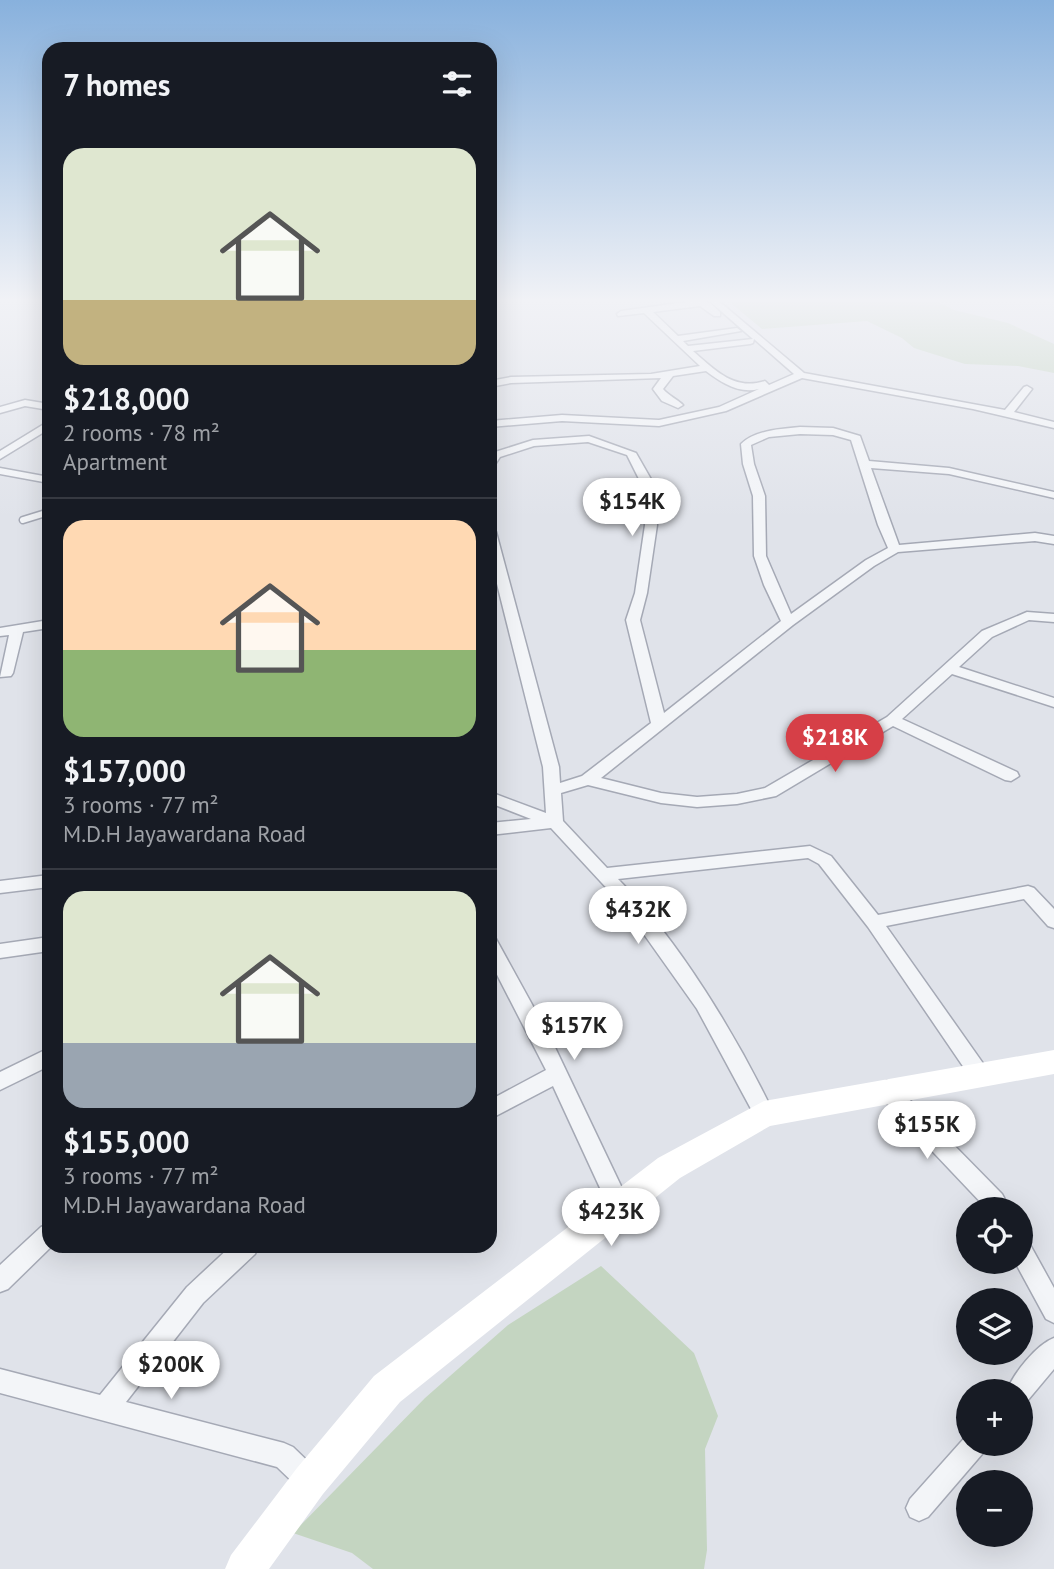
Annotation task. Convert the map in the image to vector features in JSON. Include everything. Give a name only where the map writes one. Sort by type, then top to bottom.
[{"type":"street","points":[[497,383],[669,375],[690,371]]},
{"type":"street","points":[[714,371],[744,388],[758,387],[786,376],[785,371]]},
{"type":"street","points":[[797,371],[801,375],[1054,425]]},
{"type":"street","points":[[669,375],[658,389],[666,399],[678,405]]},
{"type":"street","points":[[497,423],[562,418],[659,423],[722,409],[801,375]]},
{"type":"street","points":[[1007,414],[1027,389]]},
{"type":"street","points":[[0,410],[25,402],[42,406]]},
{"type":"street","points":[[0,456],[42,429]]},
{"type":"street","points":[[788,622],[764,575],[758,544],[760,502],[745,455],[746,444],[761,435],[775,432],[840,432],[850,435],[859,442],[864,464],[895,550]]},
{"type":"street","points":[[497,455],[533,443],[589,439],[631,453],[646,481],[651,525],[641,593],[633,620],[659,724]]},
{"type":"street","points":[[864,464],[949,471],[1054,495]]},
{"type":"street","points":[[0,471],[42,479]]},
{"type":"street","points":[[552,790],[588,780],[788,622],[870,563],[895,550],[1035,537],[1054,540]]},
{"type":"street","points":[[497,559],[551,767],[555,822]]},
{"type":"street","points":[[588,780],[661,799],[697,802],[737,799],[770,792],[892,720],[987,634],[1027,616],[1054,618]]},
{"type":"street","points":[[0,632],[42,625]]},
{"type":"street","points":[[0,673],[6,673],[17,630]]},
{"type":"street","points":[[949,668],[1054,703]]},
{"type":"street","points":[[892,720],[1011,776]]},
{"type":"street","points":[[497,800],[555,822],[632,904],[705,1004],[764,1114]]},
{"type":"street","points":[[497,828],[555,822]]},
{"type":"street","points":[[603,875],[810,852],[825,860],[874,922],[980,1075]]},
{"type":"street","points":[[0,887],[42,882]]},
{"type":"street","points":[[874,922],[1028,892],[1054,921]]},
{"type":"street","points":[[0,951],[42,945]]},
{"type":"street","points":[[497,959],[557,1074],[620,1207]]},
{"type":"street","points":[[0,1082],[42,1060]]},
{"type":"street","points":[[251,1567],[310,1481],[387,1389],[669,1168],[764,1114],[1054,1062]]},
{"type":"street","points":[[497,1106],[557,1074]]},
{"type":"street","points":[[887,1090],[990,1197]]},
{"type":"street","points":[[0,1281],[42,1241]]},
{"type":"street","points":[[106,1407],[195,1295],[240,1253]]},
{"type":"street","points":[[1033,1273],[1054,1311]]},
{"type":"street","points":[[1029,1379],[1054,1350]]},
{"type":"street","points":[[0,1381],[284,1456],[310,1481]]},
{"type":"street","points":[[919,1508],[964,1456]]},
{"type":"lane","points":[[23,520],[42,514]]},
{"type":"green space","points":[[601,1266],[694,1353],[718,1416],[705,1449],[707,1550],[704,1569],[373,1569],[352,1553],[293,1533],[425,1398],[508,1325]]}]
